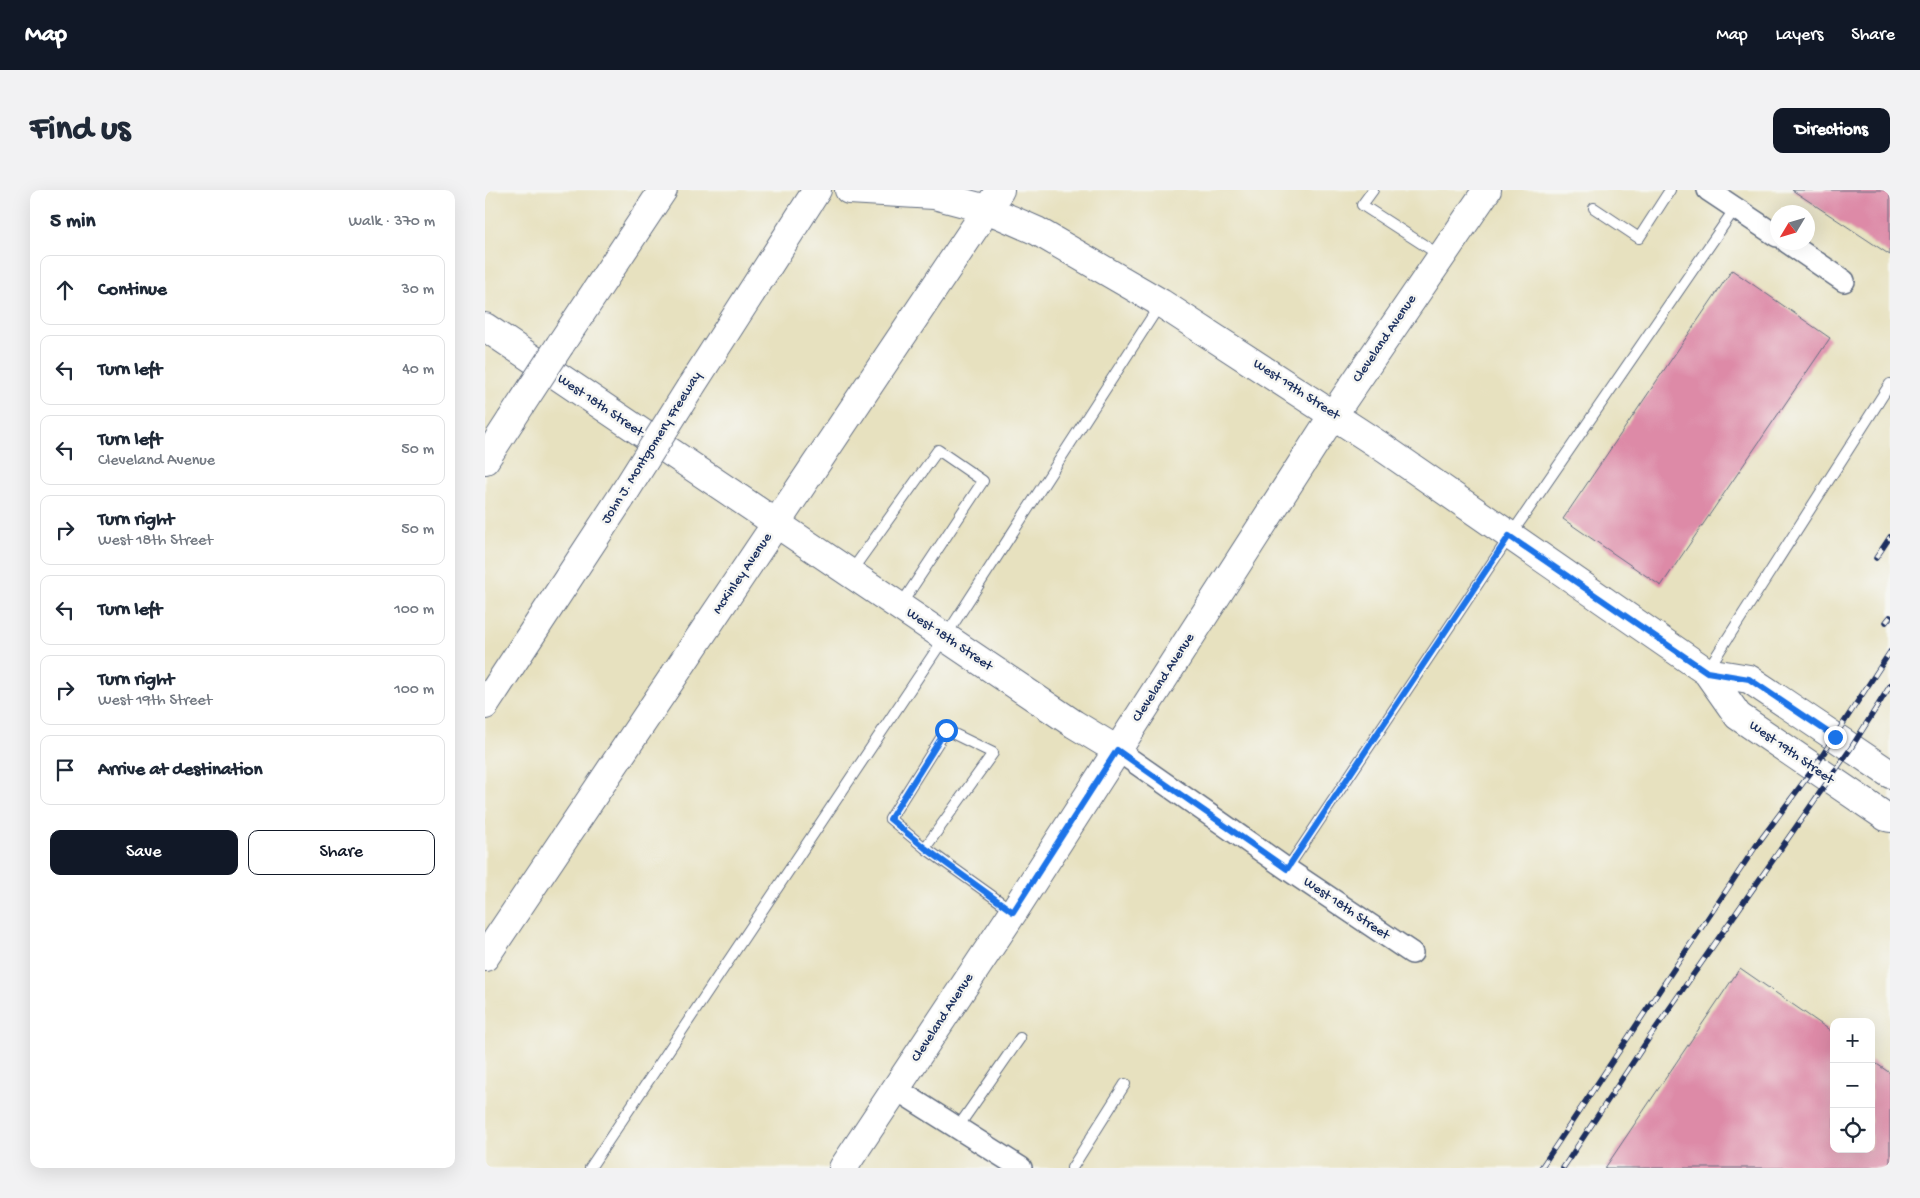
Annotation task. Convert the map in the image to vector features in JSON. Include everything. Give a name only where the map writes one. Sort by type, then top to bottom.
[{"type":"main road","points":[[485,460],[499,420],[560,345],[663,190]]},
{"type":"main road","name":"John J. Montgomery Freeway","points":[[485,705],[621,498],[817,190]]},
{"type":"main road","name":"West 19th Street","points":[[849,190],[993,200],[1037,231],[1161,302],[1333,415],[1707,672],[1738,716],[1890,818]]},
{"type":"main road","name":"Cleveland Avenue","points":[[843,1168],[1013,912],[1333,415],[1487,190]]},
{"type":"main road","name":"McKinley Avenue","points":[[485,957],[993,200]]},
{"type":"main road","name":"West 18th Street","points":[[485,328],[1074,724],[1117,750]]},
{"type":"main road","name":"West 19th Street","points":[[1707,672],[1749,679],[1890,774]]},
{"type":"street","points":[[1708,190],[1770,231]]},
{"type":"street","points":[[1799,250],[1844,281]]},
{"type":"street","name":"West 18th Street","points":[[1117,750],[1287,869],[1412,953]]},
{"type":"street","points":[[896,1089],[1021,1168]]},
{"type":"lane","points":[[1373,190],[1362,205],[1441,256]]},
{"type":"lane","points":[[1594,208],[1639,238],[1670,190]]},
{"type":"lane","points":[[1287,869],[1509,536],[1735,207]]},
{"type":"lane","points":[[590,1168],[945,637],[1161,302]]},
{"type":"lane","points":[[1707,672],[1890,384]]},
{"type":"lane","points":[[850,574],[938,450],[953,460],[983,481],[899,607]]},
{"type":"lane","points":[[925,848],[993,754],[946,730],[890,819],[925,848],[1013,912]]},
{"type":"lane","points":[[958,1128],[1020,1038]]},
{"type":"lane","points":[[1072,1168],[1125,1084]]},
{"type":"building","points":[[1792,190],[1890,190],[1890,255],[1815,205]]},
{"type":"building","points":[[1732,270],[1830,338],[1661,586],[1563,519]]},
{"type":"building","points":[[1740,968],[1830,1030],[1830,1153],[1875,1153],[1875,1063],[1890,1073],[1890,1168],[1605,1168]]},
{"type":"railway","points":[[1876,558],[1890,537]]},
{"type":"railway","points":[[1886,622],[1890,617]]},
{"type":"railway","points":[[1541,1168],[1756,846],[1814,768],[1890,652]]},
{"type":"railway","points":[[1563,1168],[1649,1038],[1851,748],[1890,686]]},
{"type":"route","points":[[946,730],[890,819],[925,848],[1013,912],[1117,750],[1287,869],[1509,536],[1707,672],[1749,679],[1835,737]]}]
